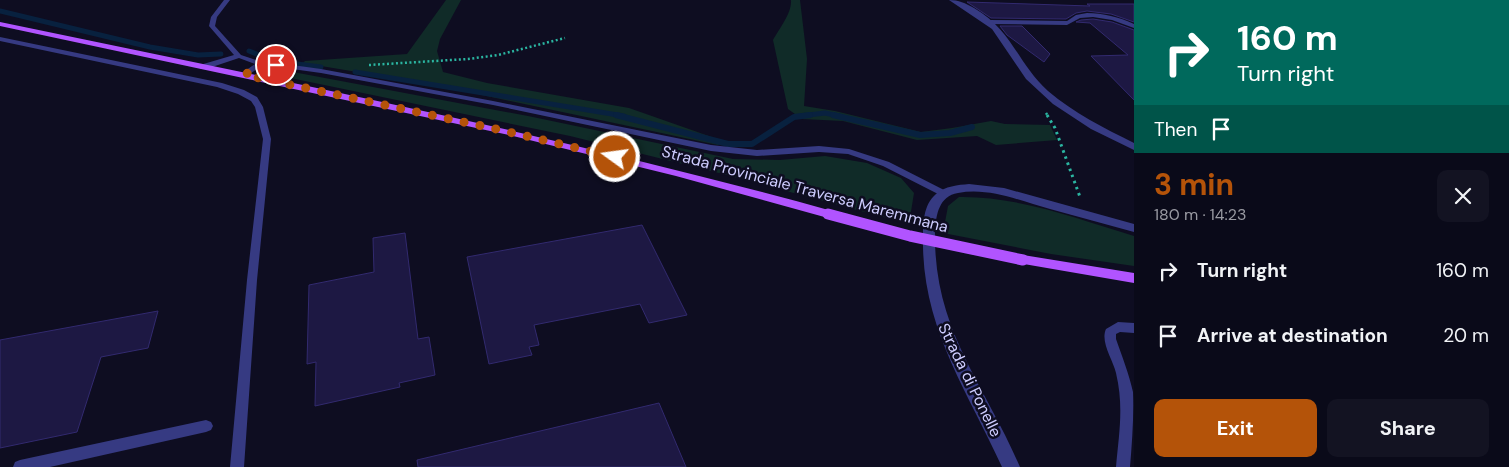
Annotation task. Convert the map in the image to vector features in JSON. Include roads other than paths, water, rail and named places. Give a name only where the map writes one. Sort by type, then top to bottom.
[{"type":"main road","name":"Strada Provinciale Traversa Maremmana","points":[[0,24],[564,144],[688,175],[910,236],[1023,260],[1134,278]]},
{"type":"street","points":[[953,0],[989,22],[1003,36],[1024,71],[1044,92],[1076,116],[1134,148]]},
{"type":"street","points":[[943,193],[964,188],[986,189],[1134,228]]},
{"type":"street","name":"Strada di Ponelle","points":[[943,193],[936,198],[932,206],[929,227],[929,257],[936,304],[955,356],[1011,467]]},
{"type":"lane","points":[[227,0],[214,17],[212,26],[239,56],[246,60],[321,71],[492,103],[711,148],[757,153],[825,149],[849,152],[886,164],[943,193]]},
{"type":"lane","points":[[989,22],[1067,23],[1072,22],[1076,17],[1086,15],[1112,18],[1134,26]]},
{"type":"lane","points":[[0,39],[219,86],[248,95],[259,107],[267,139],[266,159],[252,280],[237,467]]},
{"type":"lane","points":[[203,66],[239,56]]},
{"type":"lane","points":[[245,75],[261,63]]},
{"type":"lane","points":[[1123,467],[1128,408],[1125,382],[1110,339],[1110,332],[1118,327],[1134,328]]},
{"type":"lane","points":[[20,467],[206,426]]},
{"type":"waterway","points":[[0,11],[150,47],[198,55],[221,54]]},
{"type":"waterway","points":[[249,51],[274,61],[321,67]]},
{"type":"waterway","points":[[355,72],[624,116]]},
{"type":"waterway","points":[[800,116],[825,113],[839,116]]},
{"type":"waterway","points":[[616,115],[728,144],[752,144],[794,117],[810,115]]},
{"type":"waterway","points":[[833,115],[920,135],[950,133],[972,127]]}]
